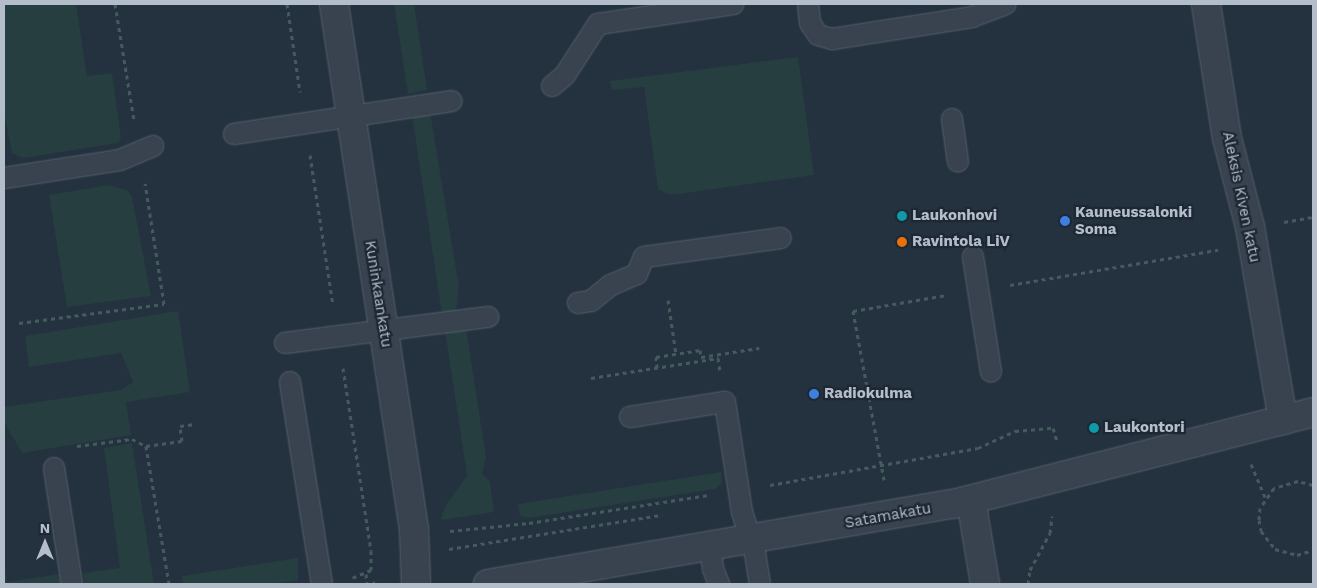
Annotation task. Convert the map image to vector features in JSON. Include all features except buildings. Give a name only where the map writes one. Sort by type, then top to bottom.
[{"type":"street","name":"Kuninkaankatu","points":[[334,4],[414,529],[416,584]]},
{"type":"street","name":"Aleksis Kiven katu","points":[[1206,4],[1228,138],[1250,227],[1282,420]]},
{"type":"street","name":"Satamakatu","points":[[488,584],[750,540],[971,500],[1313,412]]},
{"type":"street","points":[[971,500],[985,584]]},
{"type":"lane","points":[[552,86],[565,75],[598,24],[734,4]]},
{"type":"lane","points":[[808,4],[810,22],[818,35],[832,39],[972,17],[1006,4]]},
{"type":"lane","points":[[234,134],[452,101]]},
{"type":"lane","points":[[952,118],[958,162]]},
{"type":"lane","points":[[4,178],[120,160],[146,149]]},
{"type":"lane","points":[[578,303],[591,301],[611,285],[637,274],[644,257],[781,238]]},
{"type":"lane","points":[[973,257],[991,372]]},
{"type":"lane","points":[[285,343],[488,317]]},
{"type":"lane","points":[[290,382],[322,584]]},
{"type":"lane","points":[[630,417],[725,402],[738,490],[760,584]]},
{"type":"lane","points":[[54,468],[72,584]]},
{"type":"lane","points":[[710,546],[713,569],[719,584]]},
{"type":"path","points":[[18,323],[164,304],[146,149],[115,4]]},
{"type":"path","points":[[287,4],[372,564]]},
{"type":"path","points":[[1282,222],[1313,217]]},
{"type":"path","points":[[885,481],[853,311],[1223,249]]},
{"type":"path","points":[[668,300],[676,354]]},
{"type":"path","points":[[657,368],[656,357],[700,350],[701,357],[759,348]]},
{"type":"path","points":[[591,378],[692,362]]},
{"type":"path","points":[[54,468],[71,447],[132,439],[146,446],[182,441],[180,426],[195,424]]},
{"type":"path","points":[[442,531],[529,522],[881,467],[978,448],[1015,431],[1053,428]]},
{"type":"path","points":[[146,446],[169,584]]},
{"type":"path","points":[[1249,460],[1265,498]]},
{"type":"path","points":[[1313,485],[1298,481],[1285,482],[1265,498],[1259,520],[1267,541],[1286,553],[1297,555],[1313,550]]},
{"type":"path","points":[[1028,584],[1030,570],[1050,534],[1052,511]]},
{"type":"path","points":[[366,574],[367,584]]},
{"type":"green space","points":[[4,4],[76,4],[87,76],[112,73],[121,138],[118,143],[23,158],[12,153],[4,112]]},
{"type":"green space","points":[[394,4],[414,4],[427,90],[408,94]]},
{"type":"green space","points":[[798,57],[814,175],[670,195],[658,189],[644,87],[612,90],[610,81]]},
{"type":"green space","points":[[430,112],[459,287],[456,313],[442,315],[412,115]]},
{"type":"green space","points":[[108,185],[127,190],[132,197],[151,296],[67,307],[49,195]]},
{"type":"green space","points":[[178,311],[190,392],[126,402],[131,435],[22,453],[4,422],[4,407],[121,390],[133,382],[121,353],[29,367],[25,336]]},
{"type":"green space","points":[[466,328],[486,457],[482,474],[490,482],[494,512],[441,520],[444,508],[467,475],[445,331]]},
{"type":"green space","points":[[132,443],[154,584],[85,584],[83,573],[120,568],[104,448]]},
{"type":"green space","points":[[721,472],[722,483],[715,489],[528,518],[521,516],[519,512],[518,504]]},
{"type":"green space","points":[[298,558],[298,580],[271,584],[183,584],[182,576]]},
{"type":"green space","points":[[4,561],[7,582],[59,574],[61,584],[4,584]]},
{"type":"place","name":"Laukonhovi","points":[[902,216]]},
{"type":"place","name":"Kauneussalonki Soma","points":[[1065,221]]},
{"type":"place","name":"Ravintola LiV","points":[[902,242]]},
{"type":"place","name":"Radiokulma","points":[[814,394]]},
{"type":"place","name":"Laukontori","points":[[1094,428]]}]
